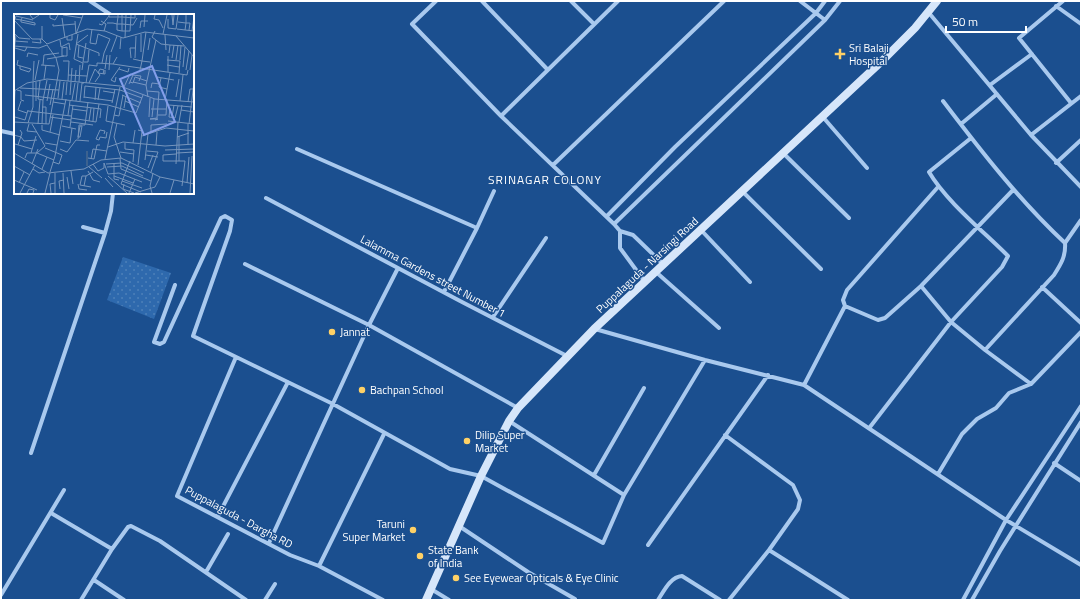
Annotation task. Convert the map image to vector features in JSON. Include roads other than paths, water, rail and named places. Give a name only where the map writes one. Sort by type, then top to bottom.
[{"type":"street","points":[[90,1],[110,14]]},
{"type":"street","points":[[436,1],[412,24],[501,116],[608,216],[620,231],[633,235],[663,264]]},
{"type":"street","points":[[482,1],[547,69]]},
{"type":"street","points":[[571,1],[594,24]]},
{"type":"street","points":[[501,116],[547,69],[618,1]]},
{"type":"street","points":[[553,165],[724,1]]},
{"type":"street","points":[[800,1],[825,20]]},
{"type":"street","points":[[608,216],[675,147],[816,14],[825,1]]},
{"type":"street","points":[[614,224],[825,20],[840,1]]},
{"type":"street","name":"Puppalaguda - Narsingi Road","points":[[426,600],[481,476],[509,421],[518,408],[594,329],[646,283],[663,264],[782,152],[883,60],[929,12],[937,1]]},
{"type":"street","points":[[1063,1],[1019,38],[1071,103]]},
{"type":"street","points":[[1056,6],[1081,24]]},
{"type":"street","points":[[929,12],[1031,135],[1056,163],[1081,187]]},
{"type":"street","points":[[990,85],[1032,54]]},
{"type":"street","points":[[961,124],[997,94]]},
{"type":"street","points":[[1031,135],[1081,96]]},
{"type":"street","points":[[943,101],[1013,190],[1042,222],[1065,243]]},
{"type":"street","points":[[822,115],[867,168]]},
{"type":"street","points":[[1,131],[14,134]]},
{"type":"street","points":[[870,428],[951,322],[1002,267],[1008,258],[1008,256],[938,187],[929,172],[972,138]]},
{"type":"street","points":[[1056,163],[1081,140]]},
{"type":"street","points":[[297,150],[478,228]]},
{"type":"street","points":[[782,152],[849,218]]},
{"type":"street","points":[[938,187],[848,290],[843,300],[846,306],[878,320],[885,318],[922,286],[1013,190]]},
{"type":"street","points":[[444,292],[478,228],[494,191]]},
{"type":"street","points":[[742,191],[821,269]]},
{"type":"street","points":[[31,453],[105,233],[111,210],[113,194]]},
{"type":"street","name":"Lalamma Gardens street Number 1","points":[[266,198],[567,356]]},
{"type":"street","points":[[175,286],[154,342],[160,344],[164,342],[221,218],[225,216],[232,220],[230,231],[201,318],[193,336],[333,404],[384,434],[450,469],[481,476],[603,543],[624,494],[705,360]]},
{"type":"street","points":[[985,350],[1054,275],[1061,265],[1066,252],[1065,243],[1081,220]]},
{"type":"street","points":[[83,227],[105,233]]},
{"type":"street","points":[[700,230],[750,282]]},
{"type":"street","points":[[620,231],[620,248],[646,283]]},
{"type":"street","points":[[493,317],[546,238]]},
{"type":"street","points":[[246,264],[369,324],[518,408]]},
{"type":"street","points":[[269,543],[369,324],[398,268]]},
{"type":"street","points":[[656,272],[719,328]]},
{"type":"street","points":[[922,286],[951,322],[985,350],[1031,384]]},
{"type":"street","points":[[1042,287],[1081,323]]},
{"type":"street","points":[[804,384],[846,306]]},
{"type":"street","points":[[594,329],[705,360],[804,384],[1015,526],[1081,565]]},
{"type":"street","points":[[938,474],[962,434],[977,419],[996,408],[1009,393],[1031,384],[1081,332]]},
{"type":"street","name":"Puppalaguda - Dargha RD","points":[[236,358],[178,496],[290,555],[318,566],[384,600]]},
{"type":"street","points":[[648,545],[768,375]]},
{"type":"street","points":[[218,516],[288,382]]},
{"type":"street","points":[[594,475],[644,388]]},
{"type":"street","points":[[963,600],[1006,520],[1081,406]]},
{"type":"street","points":[[509,421],[624,494]]},
{"type":"street","points":[[972,600],[1015,526],[1081,422]]},
{"type":"street","points":[[318,566],[384,434]]},
{"type":"street","points":[[725,435],[793,485],[800,500],[798,509],[769,550],[729,600]]},
{"type":"street","points":[[1054,463],[1081,481]]},
{"type":"street","points":[[1,595],[64,490]]},
{"type":"street","points":[[51,513],[112,549]]},
{"type":"street","points":[[81,600],[112,549],[128,527],[131,526],[160,541],[246,600]]},
{"type":"street","points":[[459,526],[528,572],[575,599]]},
{"type":"street","points":[[206,572],[228,534]]},
{"type":"street","points":[[769,550],[848,600]]},
{"type":"street","points":[[658,600],[676,576],[682,576],[720,600]]},
{"type":"street","points":[[94,580],[124,600]]},
{"type":"street","points":[[265,600],[275,584]]},
{"type":"street","points":[[431,589],[449,600]]},
{"type":"place","name":"Sri Balaji Hospital","points":[[840,54]]},
{"type":"place","name":"Jannat","points":[[332,332]]},
{"type":"place","name":"Bachpan School","points":[[362,390]]},
{"type":"place","name":"Dilip Super Market","points":[[467,441]]},
{"type":"place","name":"Taruni Super Market","points":[[413,530]]},
{"type":"place","name":"State Bank of India","points":[[420,556]]},
{"type":"place","name":"See Eyewear Opticals & Eye Clinic","points":[[456,578]]},
{"type":"district","name":"SRINAGAR COLONY","points":[[545,179]]}]
